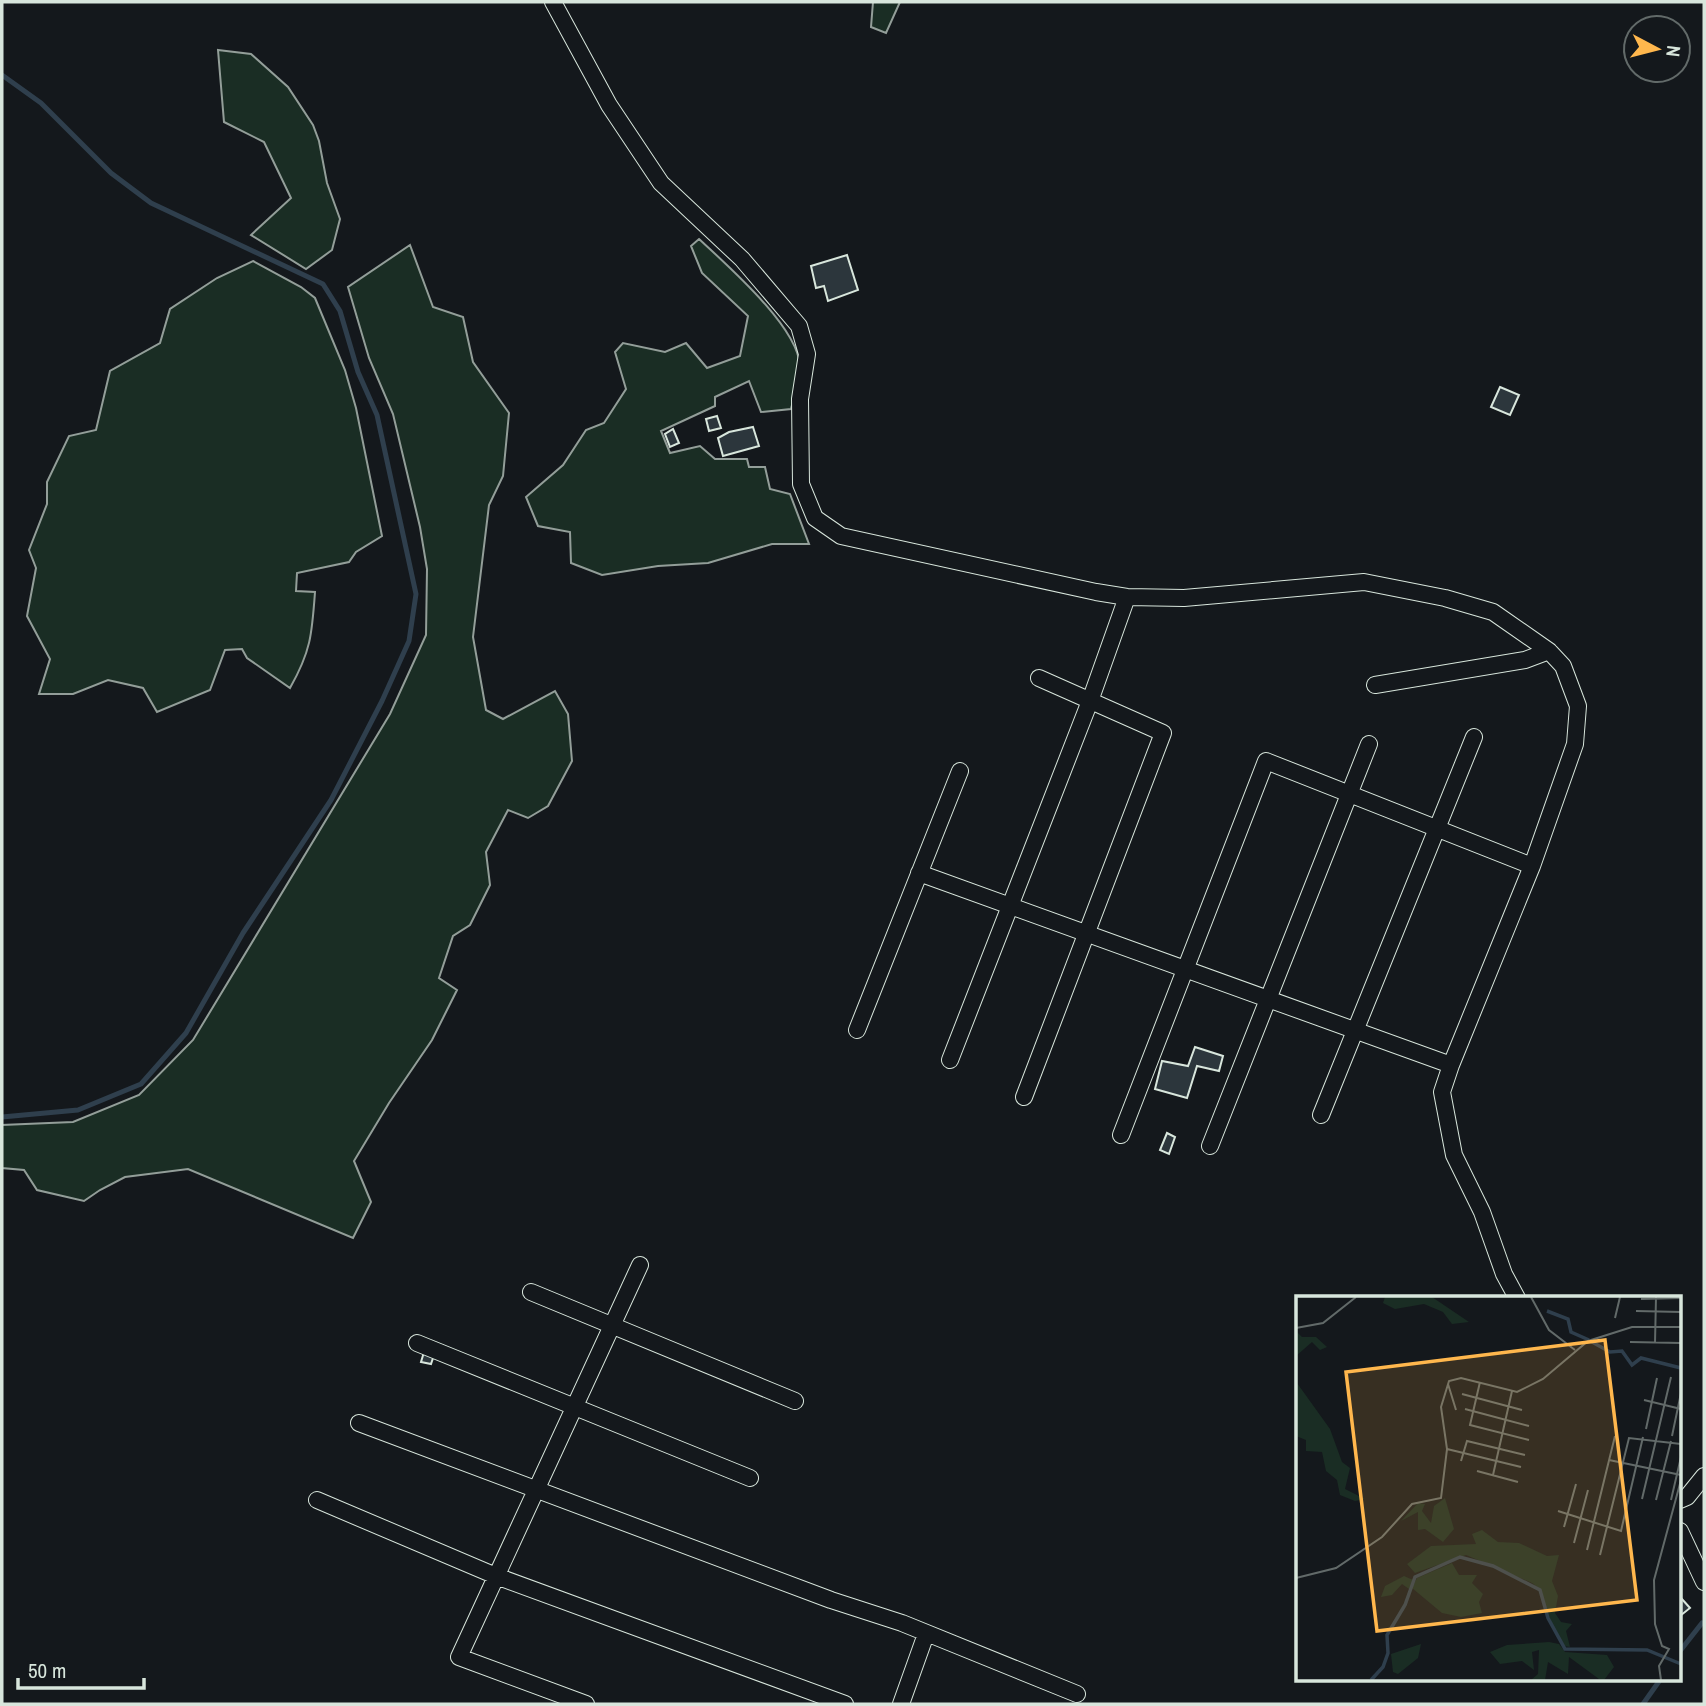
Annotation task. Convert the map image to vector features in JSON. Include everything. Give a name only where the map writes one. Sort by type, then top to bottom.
[{"type":"street","points":[[553,2],[609,105],[661,183],[742,259],[799,326],[807,354],[800,399],[801,484],[815,518],[841,536],[1128,597],[1184,598],[1364,582],[1445,598],[1493,612],[1549,651],[1563,666],[1578,706],[1575,744],[1532,866],[1442,1092],[1454,1155],[1482,1212],[1504,1274],[1516,1296]]},
{"type":"street","points":[[950,1060],[1128,597]]},
{"type":"street","points":[[1375,685],[1525,660],[1549,651]]},
{"type":"street","points":[[1024,1097],[1163,733],[1039,678]]},
{"type":"street","points":[[1321,1115],[1474,737]]},
{"type":"street","points":[[1210,1146],[1369,744]]},
{"type":"street","points":[[1121,1135],[1266,761],[1532,866]]},
{"type":"street","points":[[857,1030],[960,771]]},
{"type":"street","points":[[919,873],[1451,1065]]},
{"type":"street","points":[[586,1704],[459,1657],[640,1265]]},
{"type":"street","points":[[531,1292],[795,1401]]},
{"type":"street","points":[[416,1343],[750,1478]]},
{"type":"street","points":[[359,1423],[926,1634],[1077,1694]]},
{"type":"street","points":[[1682,1499],[1687,1497],[1704,1476]]},
{"type":"street","points":[[317,1500],[496,1576],[845,1704]]},
{"type":"street","points":[[1682,1535],[1704,1582]]},
{"type":"street","points":[[901,1704],[926,1634]]},
{"type":"green space","points":[[873,2],[900,2],[886,33],[871,27]]},
{"type":"green space","points":[[218,50],[251,54],[288,87],[313,125],[327,183],[340,219],[332,250],[306,269],[251,235],[291,198],[264,142],[224,122]]},
{"type":"green space","points":[[699,239],[775,316],[796,350],[800,366],[798,382],[791,409],[761,412],[749,381],[715,397],[715,406],[661,431],[670,453],[700,446],[715,459],[747,459],[749,467],[765,467],[770,489],[790,494],[809,544],[772,544],[708,563],[658,566],[602,575],[571,563],[570,532],[538,526],[526,497],[563,465],[586,430],[604,423],[626,389],[615,352],[623,343],[665,352],[686,343],[707,368],[740,356],[748,316],[702,273],[691,246]]},
{"type":"green space","points":[[410,245],[433,307],[463,317],[473,362],[509,413],[503,476],[489,505],[473,637],[486,710],[503,719],[555,691],[568,714],[572,761],[548,806],[528,818],[508,810],[486,852],[490,885],[470,925],[453,936],[439,978],[457,990],[432,1040],[354,1161],[371,1202],[353,1238],[188,1169],[125,1177],[84,1201],[37,1190],[24,1170],[2,1168],[2,1125],[73,1122],[139,1095],[193,1040],[390,714],[426,635],[427,569],[420,527],[393,414],[369,358],[348,287]]},
{"type":"green space","points":[[253,261],[301,287],[315,298],[345,370],[356,408],[382,536],[356,552],[349,562],[297,573],[296,591],[315,592],[309,642],[290,688],[247,658],[242,649],[225,650],[210,690],[157,712],[143,688],[108,680],[73,694],[39,694],[50,659],[27,616],[36,568],[29,550],[47,504],[47,482],[69,436],[96,430],[110,371],[160,343],[170,309],[217,278]]},
{"type":"building","points":[[847,255],[858,290],[828,301],[824,286],[816,288],[811,266]]},
{"type":"building","points":[[1500,387],[1519,395],[1510,415],[1491,407]]},
{"type":"building","points":[[717,416],[721,428],[709,431],[706,419]]},
{"type":"building","points":[[753,427],[759,446],[723,456],[718,438],[729,432]]},
{"type":"building","points":[[673,429],[679,443],[670,447],[665,434]]},
{"type":"building","points":[[1195,1047],[1223,1056],[1219,1071],[1197,1066],[1187,1098],[1155,1089],[1162,1061],[1188,1066]]},
{"type":"building","points":[[1167,1133],[1175,1137],[1169,1154],[1160,1150]]},
{"type":"building","points":[[424,1352],[434,1355],[431,1364],[421,1362]]},
{"type":"building","points":[[1682,1599],[1690,1608],[1682,1614]]},
{"type":"waterway","points":[[2,75],[41,103],[111,173],[151,203],[323,284],[340,311],[358,372],[377,415],[416,594],[409,641],[382,701],[331,800],[243,933],[186,1033],[141,1084],[78,1110],[2,1117]]},
{"type":"waterway","points":[[1682,1648],[1702,1623]]},
{"type":"waterway","points":[[1643,1704],[1659,1682]]}]
